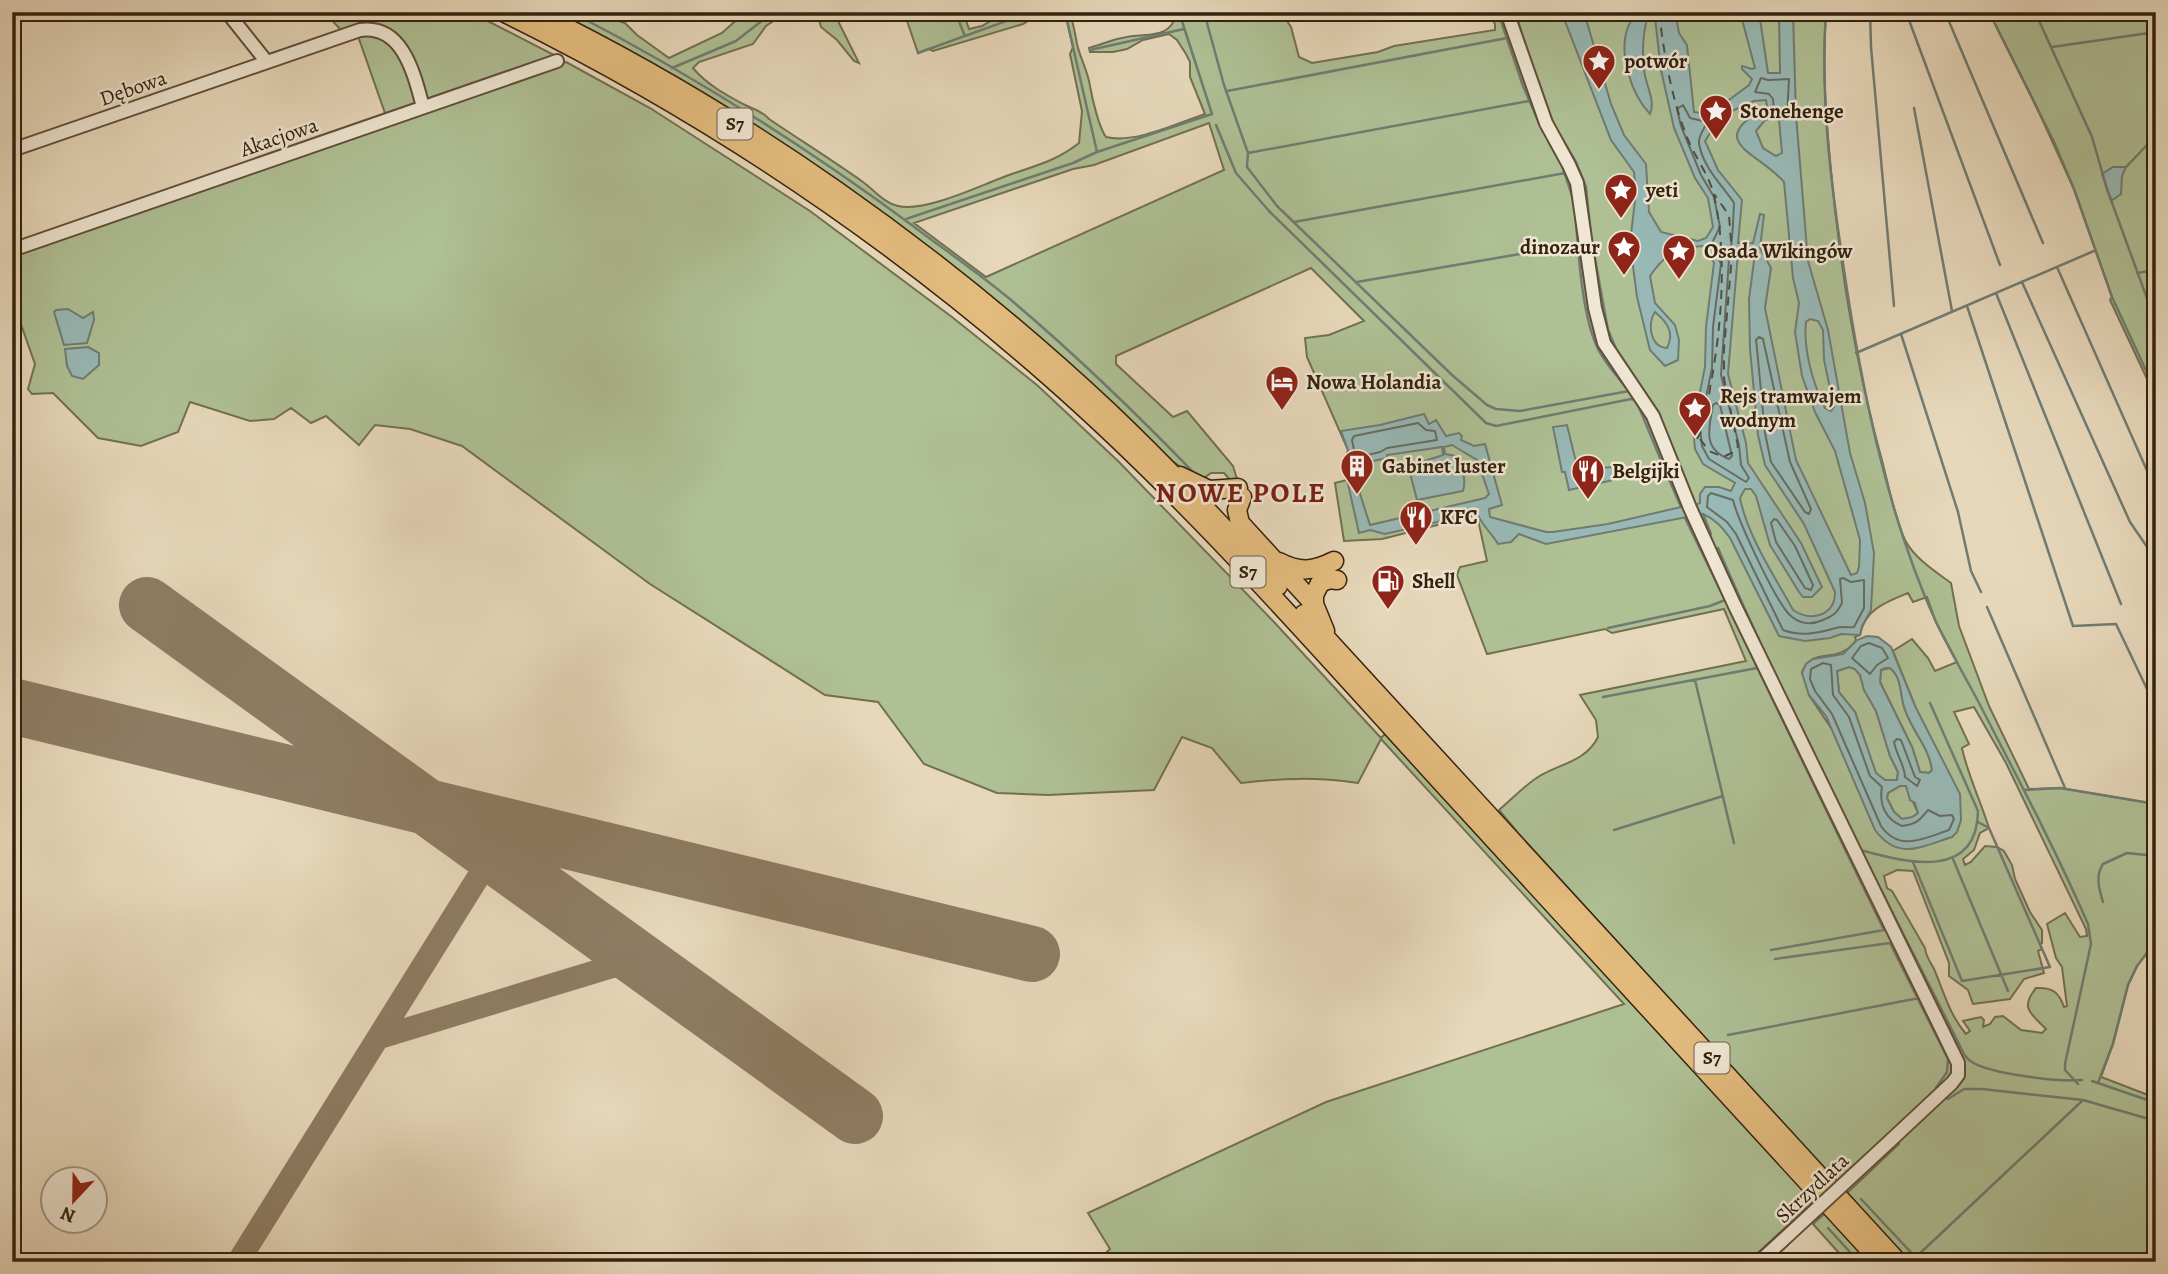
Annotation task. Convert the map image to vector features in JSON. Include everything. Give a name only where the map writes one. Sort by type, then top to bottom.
[{"type":"highway","name":"S7","points":[[503,12],[639,83],[779,169],[917,268],[1053,379],[1167,488],[1275,600],[1881,1262]]},
{"type":"highway","name":"S7","points":[[535,12],[692,98],[789,159],[875,219],[1015,329],[1108,412],[1334,646],[1898,1262]]},
{"type":"highway","points":[[1157,460],[1193,484],[1209,490],[1240,493],[1237,510],[1240,523]]},
{"type":"highway","points":[[1209,490],[1314,604]]},
{"type":"highway","points":[[1273,558],[1303,570],[1320,569],[1334,561]]},
{"type":"highway","points":[[1334,646],[1322,625],[1314,604],[1314,595],[1320,583],[1330,579],[1337,580]]},
{"type":"street","points":[[227,12],[266,61]]},
{"type":"street","name":"Skrzydlata","points":[[1507,12],[1546,123],[1577,183],[1595,308],[1602,338],[1647,404],[1734,604],[1958,1063],[1958,1074],[1952,1083],[1761,1261]]},
{"type":"street","name":"Dębowa","points":[[12,150],[360,30],[382,32],[391,36],[402,48],[424,107]]},
{"type":"street","name":"Akacjowa","points":[[12,250],[557,61]]},
{"type":"green space","points":[[324,12],[470,12],[556,56],[427,102],[415,64],[394,31],[369,24],[342,31]]},
{"type":"green space","points":[[553,12],[589,12],[625,23],[669,58],[722,33],[734,22],[753,12],[787,12],[766,26],[753,44],[699,62],[693,68],[717,89],[763,114],[888,202],[908,207],[948,199],[1039,165],[1079,143],[1082,111],[1070,54],[1073,47],[1065,12],[1070,12],[1094,105],[1106,137],[1130,138],[1156,132],[1205,114],[1190,77],[1190,62],[1177,40],[1169,34],[1143,40],[1127,49],[1113,52],[1090,52],[1089,48],[1131,36],[1162,32],[1174,22],[1178,12],[1285,12],[1283,15],[1291,27],[1299,57],[1312,63],[1378,52],[1394,46],[1495,30],[1495,24],[1488,12],[1826,12],[1826,112],[1844,278],[1871,418],[1905,540],[1914,553],[1951,583],[1959,626],[1989,706],[2029,789],[2060,788],[2156,804],[2156,941],[2137,966],[2128,985],[2101,1077],[2156,1098],[2156,1262],[1910,1262],[1847,1193],[1899,1144],[1888,1134],[1836,1182],[1519,834],[1499,810],[1538,777],[1586,752],[1598,737],[1596,720],[1580,695],[1746,661],[1724,609],[1612,633],[1605,629],[1487,654],[1457,575],[1460,567],[1487,561],[1477,515],[1382,539],[1344,541],[1335,483],[1347,480],[1344,467],[1348,450],[1307,357],[1305,338],[1329,335],[1364,321],[1311,268],[1116,356],[1116,364],[1173,417],[1187,411],[1233,466],[1237,479],[1231,481],[1224,473],[1211,473],[1201,480],[1172,461],[1071,365],[978,286],[861,198]],"holes":[[[1209,123],[1224,170],[986,277],[914,223],[1073,169],[1094,165]],[[1908,593],[1913,602],[1927,597],[1936,622],[1957,662],[1935,671],[1912,639],[1893,651],[1961,820],[1952,837],[1912,849],[1809,695],[1802,672],[1813,659],[1849,648],[1856,640],[1855,637],[1860,635],[1867,619],[1884,603]],[[1974,707],[2006,763],[2086,929],[2087,936],[2080,937],[2065,913],[2047,924],[2056,958],[2062,967],[2067,1006],[2064,1007],[2054,992],[2046,988],[2036,988],[2028,1006],[2032,1015],[2046,1029],[2042,1033],[2021,1030],[2003,1016],[1995,1017],[1990,1024],[1983,1027],[1984,1020],[1981,1017],[1963,1021],[1970,1031],[1966,1034],[1951,1011],[1925,948],[1892,891],[1887,888],[1884,876],[1897,870],[1913,871],[1949,963],[1949,976],[1968,990],[1973,1004],[2010,999],[2024,979],[2044,973],[2038,951],[2042,949],[2042,930],[2030,912],[2004,851],[1985,846],[1965,865],[1963,859],[1974,850],[1980,833],[1989,828],[1964,758],[1962,748],[1969,744],[1954,712]]]},
{"type":"green space","points":[[817,12],[843,12],[836,17],[859,63],[821,27]]},
{"type":"green space","points":[[904,12],[963,12],[969,29],[982,26],[1006,12],[1033,12],[1031,19],[1023,24],[918,53]]},
{"type":"green space","points":[[1989,12],[2156,12],[2156,398],[2110,300],[2112,297],[2074,189]]},
{"type":"green space","points":[[376,34],[397,47],[419,105],[386,116],[358,36]]},
{"type":"green space","points":[[566,62],[650,108],[810,211],[952,317],[1037,385],[1119,462],[1274,622],[1381,738],[1385,734],[1814,1201],[1748,1262],[1134,1262],[1130,1255],[1118,1262],[1096,1262],[1110,1249],[1088,1213],[1326,1102],[1624,1004],[1381,739],[1358,783],[1300,779],[1241,783],[1212,748],[1182,737],[1154,790],[1048,795],[997,793],[924,764],[878,702],[825,695],[650,584],[462,446],[410,429],[375,425],[359,445],[326,416],[311,423],[291,408],[274,419],[250,421],[190,402],[178,432],[141,446],[98,438],[53,393],[32,394],[28,389],[35,364],[12,299],[12,254]]},
{"type":"green space","points":[[1849,667],[1860,675],[1876,711],[1898,772],[1897,780],[1885,780],[1876,774],[1855,712],[1839,692],[1837,671]]},
{"type":"green space","points":[[1890,668],[1898,680],[1909,720],[1930,761],[1932,770],[1929,773],[1920,772],[1912,747],[1880,682],[1881,670]]},
{"type":"green space","points":[[1900,786],[1906,786],[1918,813],[1912,818],[1902,819],[1894,812],[1887,798],[1888,793]]},
{"type":"green space","points":[[1825,1213],[1870,1262],[1847,1262],[1813,1224]]},
{"type":"water","points":[[1566,12],[1588,12],[1586,19],[1611,104],[1624,135],[1646,164],[1649,212],[1661,232],[1698,241],[1706,238],[1713,227],[1708,198],[1695,178],[1674,128],[1661,70],[1655,18],[1650,12],[1675,12],[1679,33],[1687,45],[1694,112],[1710,114],[1749,85],[1752,79],[1742,69],[1742,66],[1755,68],[1740,12],[1759,12],[1768,73],[1780,73],[1779,12],[1793,12],[1796,115],[1808,261],[1828,330],[1850,453],[1865,503],[1874,553],[1871,610],[1860,635],[1841,634],[1805,641],[1779,636],[1730,538],[1718,524],[1703,514],[1546,544],[1519,534],[1511,542],[1498,544],[1477,513],[1385,534],[1370,530],[1359,533],[1344,466],[1348,450],[1341,431],[1424,414],[1429,424],[1436,420],[1446,436],[1459,433],[1461,440],[1474,446],[1485,444],[1502,505],[1489,509],[1490,517],[1546,532],[1608,524],[1681,507],[1690,508],[1700,503],[1700,494],[1705,487],[1719,487],[1731,491],[1735,483],[1703,464],[1695,449],[1693,427],[1705,367],[1706,327],[1714,263],[1704,246],[1686,248],[1672,253],[1650,276],[1655,303],[1675,325],[1679,340],[1678,360],[1665,366],[1650,350],[1637,297],[1630,243],[1636,192],[1634,172],[1611,140],[1565,21]],"holes":[[[1766,100],[1767,107],[1748,119],[1739,129],[1737,138],[1741,146],[1784,182],[1793,278],[1799,303],[1795,332],[1802,376],[1815,412],[1835,451],[1860,540],[1859,567],[1857,573],[1851,575],[1796,460],[1765,308],[1771,268],[1760,248],[1764,215],[1760,214],[1753,243],[1738,243],[1742,200],[1718,170],[1705,141],[1721,116],[1754,101]],[[1765,120],[1779,120],[1782,153],[1776,156],[1763,148],[1756,131]],[[1738,253],[1749,254],[1754,261],[1749,299],[1750,349],[1758,435],[1765,465],[1804,524],[1835,592],[1831,607],[1821,614],[1807,616],[1793,610],[1749,527],[1740,498],[1745,489],[1751,489],[1756,496],[1770,545],[1799,592],[1803,597],[1812,597],[1822,587],[1801,543],[1748,463],[1746,443],[1728,374]],[[1655,312],[1666,324],[1670,333],[1667,348],[1661,347],[1654,339],[1651,322]],[[1810,319],[1818,321],[1823,330],[1824,360],[1834,407],[1831,411],[1825,408],[1813,377],[1806,343],[1806,322]],[[1452,445],[1477,460],[1489,494],[1485,498],[1370,525],[1354,475],[1360,464],[1387,458],[1387,455],[1442,447],[1443,455],[1412,465],[1409,469],[1417,500],[1463,491],[1461,463],[1456,456],[1445,454],[1444,447]]]},
{"type":"water","points":[[1637,12],[1649,12],[1643,55],[1652,103],[1650,114],[1632,85],[1626,61],[1625,37]]},
{"type":"water","points":[[2113,167],[2126,167],[2122,176],[2121,194],[2111,201],[2102,174]]},
{"type":"water","points":[[68,309],[83,318],[93,312],[94,320],[87,343],[64,345],[54,312]]},
{"type":"water","points":[[88,347],[99,353],[99,365],[83,379],[72,376],[67,366],[65,349]]},
{"type":"water","points":[[1567,425],[1577,466],[1585,470],[1619,466],[1622,478],[1569,490],[1565,472],[1562,472],[1553,427]]},
{"type":"water","points":[[1867,636],[1878,637],[1891,647],[1915,706],[1960,794],[1961,820],[1952,837],[1910,849],[1892,846],[1884,840],[1875,830],[1826,716],[1809,695],[1802,673],[1806,664],[1813,659],[1843,654],[1857,640]],"holes":[[[1849,667],[1860,675],[1898,772],[1897,780],[1885,780],[1876,773],[1855,712],[1839,692],[1837,671]],[[1890,668],[1898,680],[1909,720],[1930,761],[1932,770],[1929,773],[1920,772],[1912,747],[1880,682],[1881,670]],[[1900,786],[1906,786],[1918,813],[1902,819],[1894,812],[1887,798],[1888,793]]]},
{"type":"waterway","points":[[571,12],[660,60],[746,112],[872,196],[963,263],[1059,342],[1129,407],[1196,475]]},
{"type":"waterway","points":[[672,68],[736,41],[773,12]]},
{"type":"waterway","points":[[955,12],[965,36]]},
{"type":"waterway","points":[[918,53],[1031,12]]},
{"type":"waterway","points":[[1065,12],[1097,152]]},
{"type":"waterway","points":[[906,219],[1212,114],[1179,12]]},
{"type":"waterway","points":[[1204,12],[1224,85],[1248,153],[1247,167],[1277,206],[1452,375],[1487,405],[1496,409],[1520,411],[1629,391],[1610,368],[1590,328],[1581,277],[1575,208]]},
{"type":"waterway","points":[[1498,12],[1523,86],[1543,132]]},
{"type":"waterway","points":[[1515,12],[1529,56]]},
{"type":"waterway","points":[[1826,12],[1824,77],[1831,174],[1851,314],[1878,449],[1903,538],[1936,622],[2035,812],[2088,924],[2091,944],[2065,1064],[2065,1070],[2078,1084]]},
{"type":"waterway","points":[[1870,12],[1894,306]]},
{"type":"waterway","points":[[1906,12],[2000,265]]},
{"type":"waterway","points":[[1945,12],[2043,243]]},
{"type":"waterway","points":[[1989,12],[2054,142],[2074,189],[2112,297],[2156,392]]},
{"type":"waterway","points":[[2035,12],[2092,137],[2107,189],[2156,323]]},
{"type":"waterway","points":[[1090,50],[1184,29]]},
{"type":"waterway","points":[[2052,47],[2156,32]]},
{"type":"waterway","points":[[1227,91],[1507,38]]},
{"type":"waterway","points":[[1248,153],[1529,101]]},
{"type":"waterway","points":[[1546,105],[1586,187],[1591,237],[1608,330],[1617,351]]},
{"type":"waterway","points":[[1914,108],[1952,311]]},
{"type":"waterway","points":[[1216,125],[1236,173],[1269,211],[1486,423],[1496,426],[1636,400],[1665,470]]},
{"type":"waterway","points":[[1548,141],[1563,168],[1574,202]]},
{"type":"waterway","points":[[2126,167],[2148,144],[2156,142]]},
{"type":"waterway","points":[[1294,222],[1565,173]]},
{"type":"waterway","points":[[1357,282],[1578,244]]},
{"type":"waterway","points":[[1856,353],[2094,251]]},
{"type":"waterway","points":[[2057,267],[2156,491]]},
{"type":"waterway","points":[[2137,273],[2156,270]]},
{"type":"waterway","points":[[2022,282],[2130,522],[2156,560]]},
{"type":"waterway","points":[[1996,293],[2121,604]]},
{"type":"waterway","points":[[1967,306],[2073,626],[2116,624],[2156,708]]},
{"type":"waterway","points":[[1901,334],[1958,512],[1971,571],[1981,592]]},
{"type":"waterway","points":[[1630,371],[1656,409]]},
{"type":"waterway","points":[[1668,477],[1681,507]]},
{"type":"waterway","points":[[1703,514],[1711,534]]},
{"type":"waterway","points":[[1608,628],[1710,606],[1725,600],[1685,518]]},
{"type":"waterway","points":[[1718,548],[1806,740],[1965,1055],[1971,1061],[1994,1070],[2042,1078],[2082,1080]]},
{"type":"waterway","points":[[1987,607],[2065,788]]},
{"type":"waterway","points":[[1731,613],[1884,930],[1771,950]]},
{"type":"waterway","points":[[1603,697],[1757,668]]},
{"type":"waterway","points":[[1695,680],[1734,843]]},
{"type":"waterway","points":[[1864,851],[1900,860],[1937,861],[1953,857],[1966,848],[1975,833],[1978,811],[1930,703]]},
{"type":"waterway","points":[[2024,790],[2060,788],[2156,804]]},
{"type":"waterway","points":[[1614,830],[1723,796]]},
{"type":"waterway","points":[[1913,862],[1962,981],[2050,967],[1989,828],[1978,822]]},
{"type":"waterway","points":[[2103,902],[2098,878],[2103,864],[2127,853],[2156,856]]},
{"type":"waterway","points":[[1953,859],[2008,991]]},
{"type":"waterway","points":[[2098,1083],[2113,1044],[2128,985],[2137,966],[2156,941]]},
{"type":"waterway","points":[[1775,959],[1890,943],[1948,1059],[1947,1072],[1936,1088]]},
{"type":"waterway","points":[[1728,1035],[1919,998]]},
{"type":"waterway","points":[[2092,1081],[2156,1103]]},
{"type":"waterway","points":[[1948,1099],[1964,1089],[1982,1089],[2083,1100],[2156,1121]]},
{"type":"waterway","points":[[1916,1257],[2083,1100]]},
{"type":"waterway","points":[[1861,1199],[1920,1262]]},
{"type":"waterway","points":[[1828,1228],[1859,1262]]},
{"type":"ferry route","points":[[1659,12],[1673,95],[1689,142],[1712,189],[1721,240],[1722,286],[1718,333],[1705,418],[1697,439]]},
{"type":"ferry route","points":[[1700,439],[1709,451],[1723,457],[1736,451],[1738,446],[1724,379],[1732,255],[1729,215],[1714,194]]},
{"type":"taxiway","points":[[238,1262],[492,855]]},
{"type":"taxiway","points":[[378,1038],[637,959]]},
{"type":"runway","points":[[147,605],[855,1116]]},
{"type":"runway","points":[[12,706],[1032,954]]},
{"type":"place","name":"potwór","points":[[1599,91]]},
{"type":"place","name":"Stonehenge","points":[[1716,141]]},
{"type":"place","name":"yeti","points":[[1621,220]]},
{"type":"place","name":"dinozaur","points":[[1624,277]]},
{"type":"place","name":"Osada Wikingów","points":[[1679,281]]},
{"type":"place","name":"Nowa Holandia","points":[[1282,412]]},
{"type":"place","name":"Rejs tramwajem wodnym","points":[[1695,438]]},
{"type":"place","name":"Gabinet luster","points":[[1357,496]]},
{"type":"place","name":"Belgijki","points":[[1588,501]]},
{"type":"place","name":"KFC","points":[[1416,547]]},
{"type":"place","name":"Shell","points":[[1388,611]]},
{"type":"district","name":"NOWE POLE","points":[[1241,493]]}]
